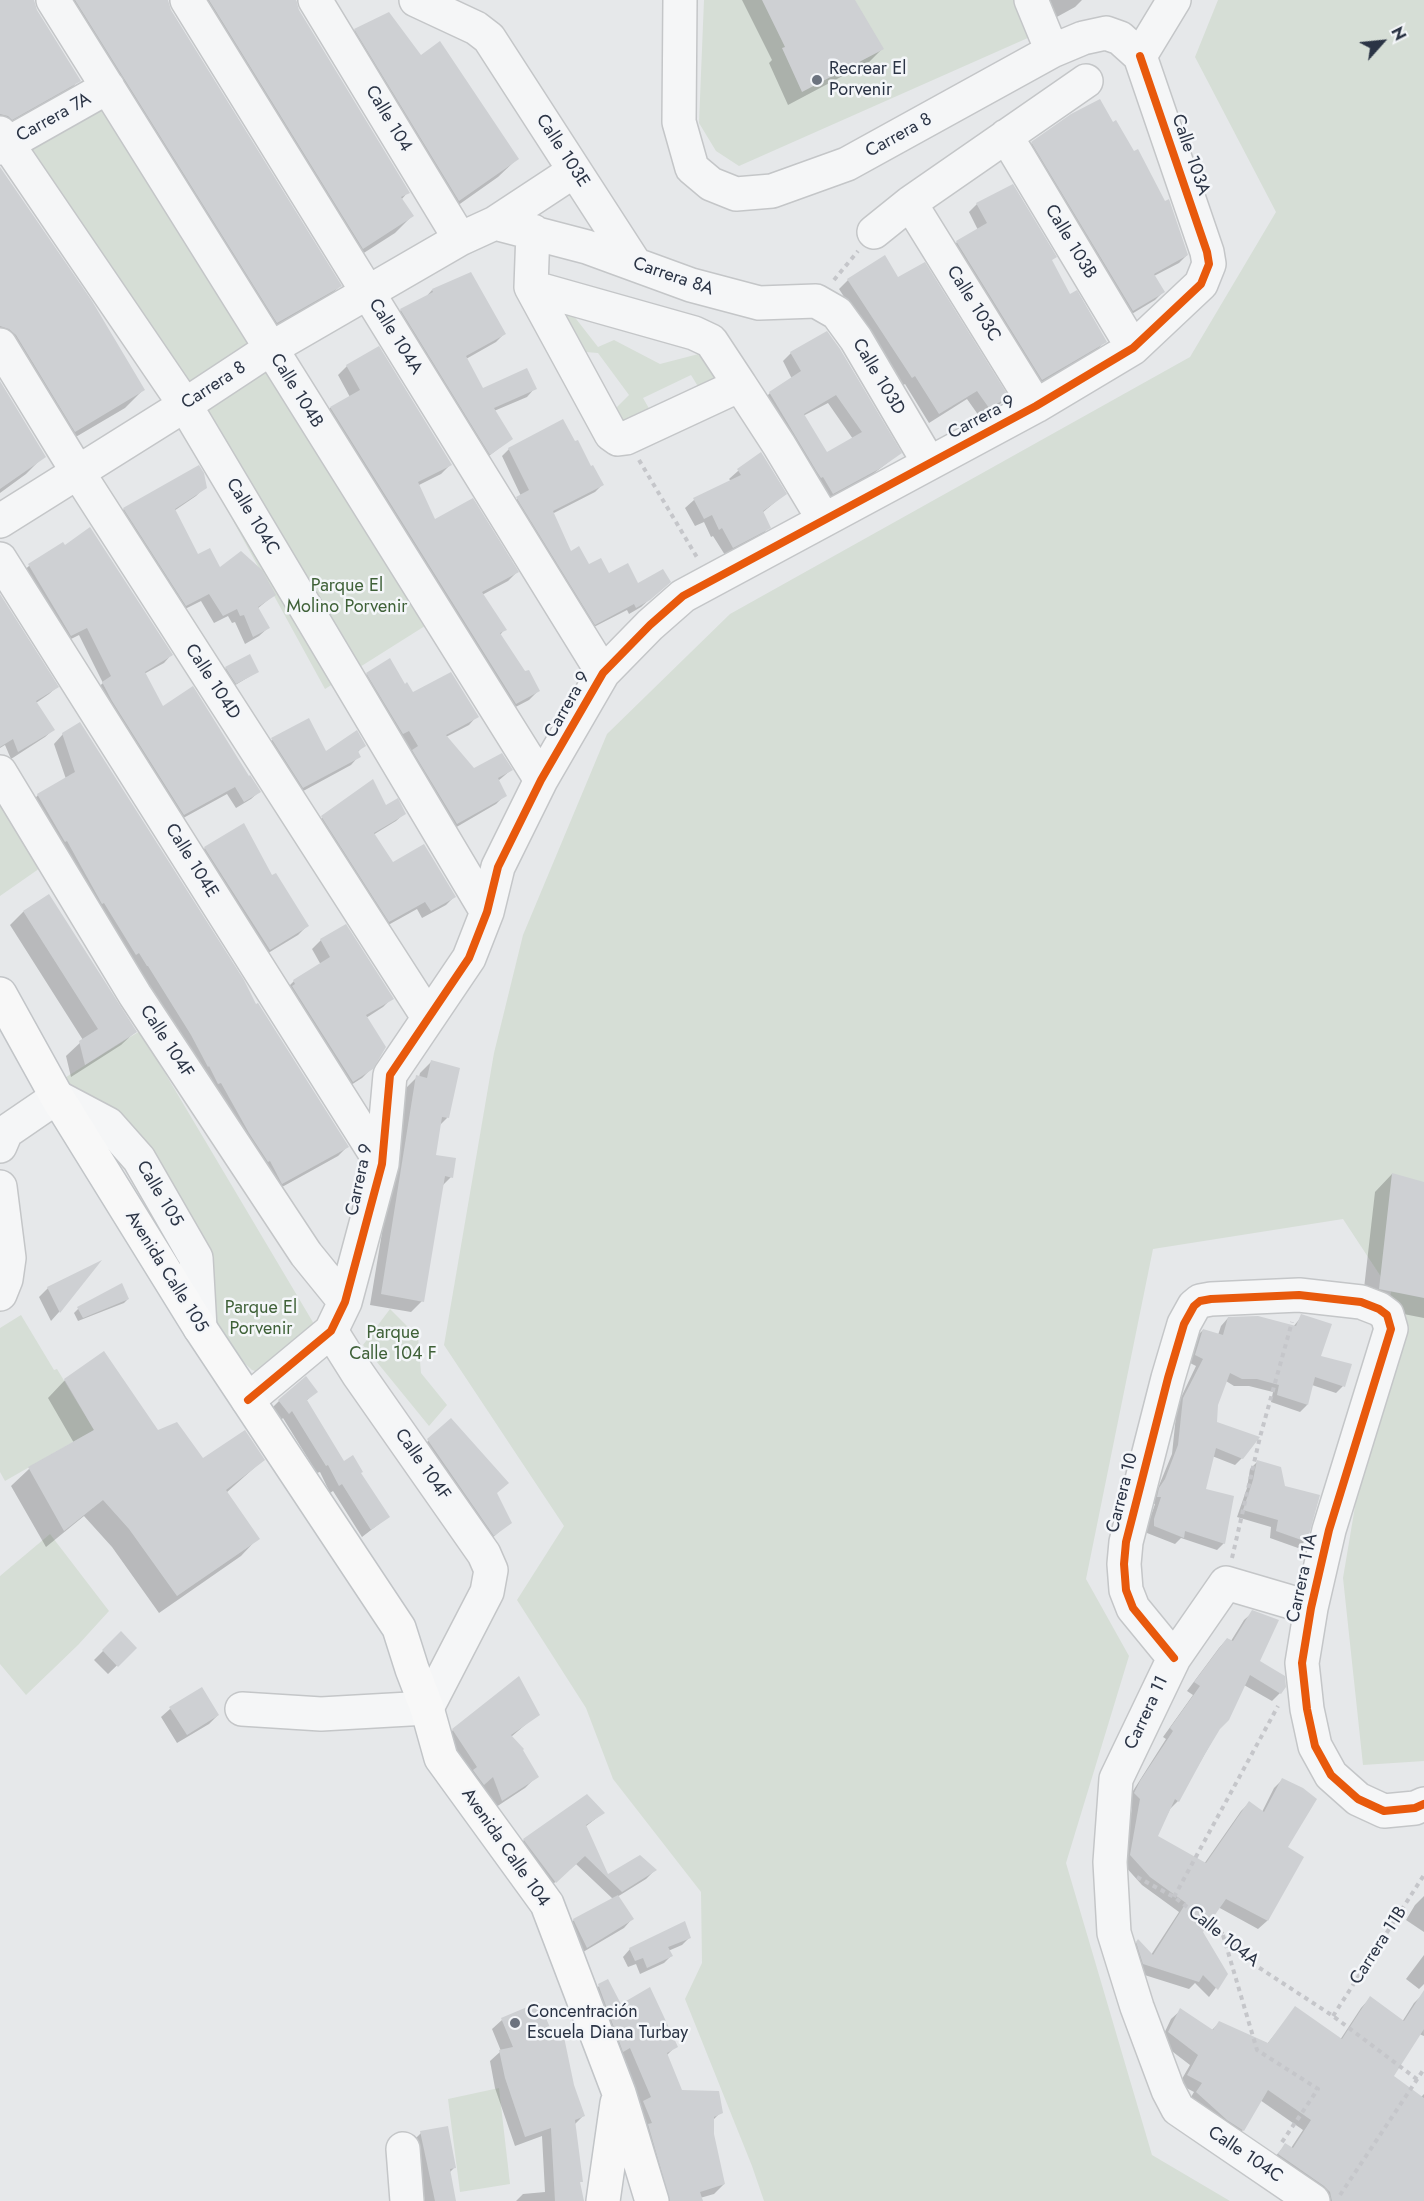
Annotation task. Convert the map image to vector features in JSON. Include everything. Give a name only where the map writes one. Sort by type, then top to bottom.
[{"type":"main road","name":"Avenida Calle 105","points":[[0,994],[57,1097],[200,1328],[399,1628],[412,1669]]},
{"type":"main road","name":"Avenida Calle 104","points":[[412,1669],[427,1708],[441,1758],[547,1904],[619,2093],[652,2201]]},
{"type":"main road","points":[[603,2201],[619,2093]]},
{"type":"street","name":"Calle 104B","points":[[53,0],[541,780]]},
{"type":"street","name":"Calle 104A","points":[[187,0],[603,673]]},
{"type":"street","name":"Calle 104","points":[[315,0],[460,239]]},
{"type":"street","name":"Carrera 8","points":[[680,0],[680,122],[692,168],[711,184],[736,194],[772,191],[848,164],[1052,51],[1083,38],[1106,33],[1120,38],[1140,56]]},
{"type":"street","points":[[1031,0],[1052,51]]},
{"type":"street","points":[[1140,56],[1174,0]]},
{"type":"street","name":"Calle 103E","points":[[419,1],[476,28],[489,38],[635,264]]},
{"type":"street","name":"Calle 103A","points":[[1140,56],[1208,252],[1209,264]]},
{"type":"street","points":[[874,232],[910,203],[1086,81]]},
{"type":"street","name":"Carrera 7A","points":[[2,141],[108,87]]},
{"type":"street","name":"Calle 103B","points":[[1006,136],[1133,348]]},
{"type":"street","name":"Calle 104C","points":[[2,141],[185,405],[487,912]]},
{"type":"street","name":"Carrera 8","points":[[0,521],[270,349],[460,239],[495,223],[574,171]]},
{"type":"street","name":"Calle 103C","points":[[910,203],[1036,406]]},
{"type":"street","points":[[495,223],[533,231],[531,287],[611,435],[618,439],[626,438],[740,385]]},
{"type":"street","name":"Carrera 8A","points":[[533,231],[587,247],[691,285],[759,303],[816,301]]},
{"type":"street","name":"Carrera 9","points":[[248,1400],[331,1331],[345,1302],[382,1164],[390,1075],[469,958],[487,912],[498,867],[541,780],[603,673],[650,625],[683,596],[1036,406],[1133,348],[1200,284],[1209,264]]},
{"type":"street","points":[[531,287],[694,333],[711,341],[779,445],[824,520]]},
{"type":"street","name":"Calle 103D","points":[[816,301],[837,313],[856,339],[929,463]]},
{"type":"street","name":"Calle 104D","points":[[0,345],[77,471],[428,1017]]},
{"type":"street","name":"Calle 104E","points":[[0,559],[382,1164]]},
{"type":"street","name":"Calle 104F","points":[[0,772],[135,995],[306,1254],[345,1302]]},
{"type":"street","points":[[0,1146],[6,1132],[57,1097]]},
{"type":"street","points":[[0,1187],[9,1258],[6,1279],[0,1294]]},
{"type":"street","name":"Carrera 11A","points":[[1299,1295],[1362,1302],[1379,1309],[1387,1316],[1391,1329],[1329,1530],[1311,1608],[1302,1663],[1307,1709],[1315,1746],[1331,1775],[1358,1799],[1384,1811],[1415,1808],[1424,1804]]},
{"type":"street","name":"Carrera 10","points":[[1174,1658],[1133,1608],[1126,1590],[1124,1564],[1129,1532],[1167,1378],[1184,1324],[1194,1306],[1200,1301],[1299,1295]]},
{"type":"street","name":"Calle 104F","points":[[331,1331],[358,1374],[484,1554],[491,1570],[487,1592],[427,1708]]},
{"type":"street","points":[[1226,1583],[1311,1608]]},
{"type":"street","name":"Carrera 11","points":[[1178,2109],[1168,2090],[1137,2007],[1114,1933],[1110,1862],[1116,1779],[1174,1658],[1226,1583]]},
{"type":"street","points":[[242,1709],[321,1714],[427,1708]]},
{"type":"street","name":"Calle 104C","points":[[1178,2109],[1313,2201]]},
{"type":"street","points":[[403,2150],[407,2201]]},
{"type":"path","points":[[816,301],[874,232]]},
{"type":"path","points":[[626,438],[711,581]]},
{"type":"path","points":[[1226,1583],[1260,1437],[1299,1295]]},
{"type":"path","points":[[1174,1897],[1280,1704]]},
{"type":"path","points":[[1223,1934],[1257,2050],[1318,2089],[1264,2169]]},
{"type":"path","points":[[1336,2201],[1424,2069]]},
{"type":"green space","name":"Recrear El Porvenir","points":[[704,0],[1017,0],[1030,37],[739,166],[716,151],[699,123]]},
{"type":"green space","points":[[1218,0],[1424,0],[1424,1761],[1363,1765],[1343,1578],[1391,1292],[1343,1219],[1153,1249],[1086,1579],[1129,1656],[1066,1863],[1152,2155],[1230,2201],[764,2201],[685,1999],[702,1963],[701,1892],[613,1779],[586,1708],[517,1600],[564,1526],[444,1345],[494,1053],[523,935],[607,734],[730,614],[1190,357],[1276,212],[1195,57]]},
{"type":"green space","name":"Parque El Molino Porvenir","points":[[108,90],[436,619],[325,689],[202,464],[7,145]]},
{"type":"green space","points":[[566,306],[598,347],[614,340],[660,364],[714,350],[729,372],[702,393],[691,375],[643,398],[655,419],[632,432],[617,413],[617,407],[629,395],[598,353],[573,351],[550,307]]},
{"type":"green space","points":[[0,791],[43,866],[0,896]]},
{"type":"green space","name":"Parque El Porvenir","points":[[140,1031],[314,1324],[264,1374],[252,1370],[239,1358],[219,1329],[209,1304],[202,1240],[189,1211],[176,1193],[55,1084]]},
{"type":"green space","name":"Parque Calle 104 F","points":[[390,1309],[418,1337],[421,1373],[447,1405],[429,1426],[363,1345]]},
{"type":"green space","points":[[21,1315],[94,1430],[5,1481],[0,1472],[0,1328]]},
{"type":"green space","points":[[50,1534],[109,1611],[78,1645],[26,1695],[0,1664],[0,1576]]},
{"type":"green space","points":[[499,2088],[510,2184],[460,2192],[448,2099]]},
{"type":"building","points":[[0,0],[34,0],[37,10],[81,81],[12,120],[0,114]]},
{"type":"building","points":[[75,0],[168,0],[171,10],[342,286],[277,323]]},
{"type":"building","points":[[209,0],[296,0],[299,10],[410,193],[401,197],[414,216],[363,249]]},
{"type":"building","points":[[762,0],[855,0],[884,49],[802,92],[782,48],[785,47]]},
{"type":"building","points":[[389,12],[421,55],[440,41],[519,159],[459,201],[354,29]]},
{"type":"building","points":[[1100,99],[1113,122],[1116,120],[1134,151],[1138,149],[1165,201],[1169,199],[1188,255],[1154,274],[1165,292],[1133,311],[1031,142],[1071,114]]},
{"type":"building","points":[[0,167],[92,301],[145,390],[75,432],[16,335],[0,326]]},
{"type":"building","points":[[1013,184],[1057,257],[1052,260],[1070,294],[1077,290],[1107,342],[1042,380],[956,241],[987,223],[976,203]]},
{"type":"building","points":[[885,255],[898,277],[925,262],[1009,397],[989,408],[977,391],[939,414],[915,376],[912,378],[847,279]]},
{"type":"building","points":[[471,272],[506,334],[466,356],[483,388],[527,368],[537,389],[494,408],[513,439],[490,455],[400,309],[433,292],[432,289]]},
{"type":"building","points":[[827,331],[902,453],[879,469],[833,494],[823,477],[821,478],[817,472],[769,392],[801,371],[790,352]],"holes":[[[836,395],[862,432],[827,452],[804,414]]]},
{"type":"building","points":[[379,346],[452,465],[418,482],[435,519],[473,498],[519,572],[482,592],[507,630],[500,633],[525,671],[529,670],[540,691],[516,704],[330,407],[360,390],[346,365]]},
{"type":"building","points":[[0,381],[46,457],[0,489]]},
{"type":"building","points":[[563,419],[604,485],[553,511],[571,551],[579,546],[589,564],[601,558],[609,573],[628,563],[638,583],[663,569],[671,582],[650,600],[636,608],[634,604],[595,625],[516,497],[529,490],[508,448]]},
{"type":"building","points":[[761,452],[787,494],[763,511],[771,528],[733,548],[722,528],[719,530],[712,515],[704,519],[693,498],[741,475],[737,469]]},
{"type":"building","points":[[199,465],[204,473],[207,488],[175,509],[198,554],[210,548],[220,567],[241,551],[262,570],[276,595],[258,607],[270,628],[253,637],[244,615],[240,616],[237,609],[223,616],[209,594],[186,606],[123,508]]},
{"type":"building","points":[[90,527],[173,655],[145,672],[163,706],[193,686],[261,792],[244,802],[235,787],[184,815],[102,682],[111,676],[87,628],[71,636],[28,564],[63,542],[65,545]]},
{"type":"building","points":[[0,594],[59,687],[36,701],[55,730],[18,752],[13,739],[0,747]]},
{"type":"building","points":[[250,654],[259,672],[236,684],[225,667]]},
{"type":"building","points":[[390,658],[405,684],[407,682],[413,692],[451,672],[479,717],[446,735],[474,768],[502,753],[513,770],[498,778],[507,796],[457,824],[412,750],[418,746],[409,731],[403,734],[366,673]]},
{"type":"building","points":[[309,718],[326,751],[357,730],[366,746],[358,751],[361,757],[303,788],[271,738]]},
{"type":"building","points":[[80,722],[244,980],[256,1004],[258,1003],[349,1147],[282,1184],[270,1161],[268,1162],[249,1133],[221,1083],[218,1084],[148,966],[139,953],[136,955],[104,903],[102,904],[67,841],[65,842],[37,794],[75,772],[62,733]]},
{"type":"building","points":[[373,779],[386,805],[398,798],[406,814],[374,833],[393,862],[424,844],[456,897],[431,911],[425,902],[389,922],[321,816]]},
{"type":"building","points":[[244,823],[272,875],[276,873],[309,926],[270,950],[204,847]]},
{"type":"building","points":[[49,894],[137,1032],[85,1065],[79,1041],[98,1029],[23,911]]},
{"type":"building","points":[[346,924],[394,999],[366,1015],[386,1047],[373,1069],[353,1082],[292,986],[295,984],[293,980],[330,957],[320,939]]},
{"type":"building","points":[[431,1060],[460,1068],[449,1118],[442,1117],[436,1155],[456,1158],[453,1178],[445,1176],[424,1302],[381,1294],[416,1075],[427,1078]]},
{"type":"building","points":[[1392,1173],[1424,1182],[1424,1298],[1379,1289]]},
{"type":"building","points":[[102,1260],[60,1313],[47,1287]]},
{"type":"building","points":[[122,1283],[129,1299],[83,1318],[77,1307]]},
{"type":"building","points":[[1301,1314],[1332,1324],[1321,1356],[1352,1364],[1345,1387],[1315,1377],[1308,1405],[1277,1395],[1279,1385],[1257,1379],[1242,1379],[1230,1373],[1218,1405],[1217,1422],[1260,1437],[1243,1459],[1216,1448],[1206,1489],[1234,1496],[1225,1544],[1185,1531],[1184,1538],[1154,1526],[1161,1497],[1157,1497],[1159,1488],[1165,1479],[1178,1445],[1183,1398],[1203,1359],[1195,1355],[1203,1329],[1223,1335],[1228,1317],[1258,1316],[1296,1326]]},
{"type":"building","points":[[104,1351],[158,1430],[177,1422],[203,1458],[245,1430],[265,1460],[226,1490],[260,1539],[177,1596],[129,1529],[103,1500],[64,1531],[28,1467],[94,1430],[64,1379]]},
{"type":"building","points":[[306,1376],[318,1392],[307,1400],[344,1461],[353,1455],[363,1472],[361,1473],[390,1517],[371,1530],[342,1484],[339,1486],[328,1465],[326,1466],[292,1411],[289,1414],[278,1400]]},
{"type":"building","points":[[451,1418],[509,1483],[497,1493],[512,1523],[494,1536],[427,1439]]},
{"type":"building","points":[[1257,1460],[1281,1467],[1285,1486],[1320,1495],[1307,1542],[1276,1531],[1278,1520],[1243,1510]]},
{"type":"building","points":[[1252,1610],[1279,1620],[1260,1661],[1285,1676],[1286,1687],[1281,1694],[1250,1675],[1229,1720],[1220,1729],[1179,1802],[1175,1799],[1158,1836],[1206,1863],[1249,1801],[1264,1812],[1282,1778],[1303,1788],[1317,1799],[1288,1847],[1304,1857],[1268,1921],[1226,1899],[1203,1932],[1228,1974],[1218,1990],[1203,1975],[1199,1982],[1143,1964],[1136,1942],[1138,1939],[1153,1955],[1186,1903],[1150,1877],[1130,1855],[1140,1799],[1134,1793],[1173,1731],[1170,1728],[1200,1686],[1194,1682],[1227,1638],[1233,1641]]},
{"type":"building","points":[[121,1631],[137,1648],[118,1667],[102,1650]]},
{"type":"building","points":[[519,1676],[540,1715],[511,1735],[524,1749],[539,1777],[502,1801],[493,1777],[484,1785],[473,1770],[477,1767],[452,1729]]},
{"type":"building","points":[[202,1687],[219,1715],[187,1735],[169,1707]]},
{"type":"building","points":[[587,1794],[605,1813],[586,1825],[608,1874],[640,1855],[657,1870],[622,1892],[585,1856],[556,1883],[523,1839]]},
{"type":"building","points":[[618,1895],[634,1919],[587,1948],[573,1919]]},
{"type":"building","points":[[685,1921],[691,1938],[668,1947],[673,1956],[647,1968],[643,1958],[635,1961],[629,1948]]},
{"type":"building","points":[[608,1979],[621,2004],[650,1987],[678,2047],[667,2053],[682,2090],[719,2091],[723,2113],[714,2117],[714,2134],[725,2184],[700,2192],[703,2201],[670,2201],[648,2124],[652,2123],[643,2101],[651,2097],[630,2048],[623,2052],[598,1984]]},
{"type":"building","points":[[1424,1990],[1424,2029],[1394,2076],[1424,2098],[1424,2201],[1332,2201],[1330,2192],[1324,2186],[1278,2154],[1285,2143],[1293,2148],[1311,2120],[1268,2090],[1244,2131],[1227,2120],[1196,2092],[1202,2083],[1187,2075],[1198,2055],[1168,2032],[1180,2008],[1213,2030],[1219,2021],[1268,2043],[1295,2006],[1342,2039],[1370,1996],[1404,2021]]},
{"type":"building","points":[[539,2002],[555,2039],[564,2037],[574,2085],[585,2116],[575,2120],[583,2182],[580,2182],[584,2201],[555,2201],[551,2128],[525,2137],[505,2078],[499,2050],[513,2047],[501,2018]]},
{"type":"building","points":[[448,2126],[456,2168],[450,2169],[456,2201],[435,2201],[420,2131]]},
{"type":"cycle path","points":[[248,1400],[331,1331],[345,1302],[382,1164],[390,1075],[469,958],[487,912],[498,867],[541,780],[603,673],[650,625],[683,596],[1036,406],[1133,348],[1201,284],[1209,264],[1207,252],[1140,56]]},
{"type":"cycle path","points":[[1174,1658],[1133,1608],[1126,1590],[1124,1564],[1126,1542],[1168,1378],[1184,1324],[1194,1306],[1200,1301],[1211,1299],[1299,1295],[1361,1302],[1379,1309],[1387,1315],[1391,1329],[1329,1530],[1311,1608],[1302,1663],[1307,1709],[1315,1746],[1331,1775],[1358,1799],[1384,1811],[1415,1808],[1424,1804]]},
{"type":"place","name":"Recrear El Porvenir","points":[[817,80]]},
{"type":"place","name":"Concentración Escuela Diana Turbay","points":[[515,2023]]}]
